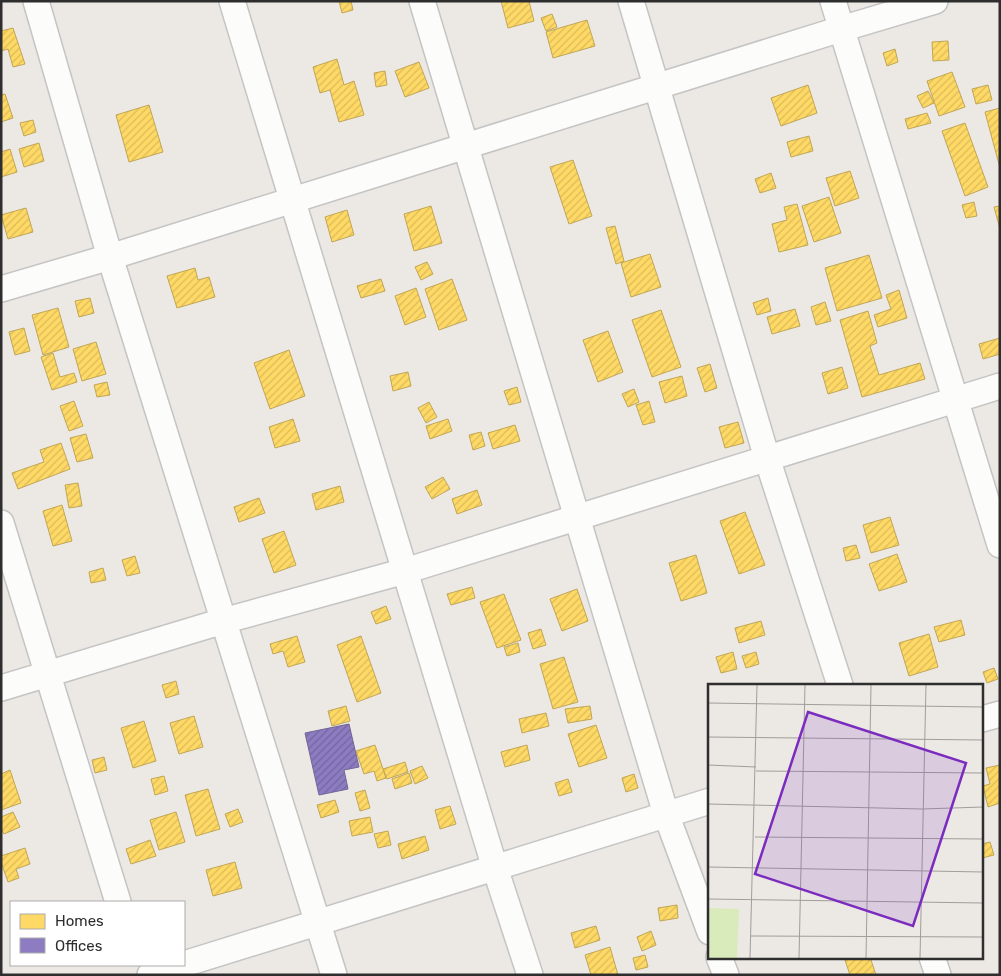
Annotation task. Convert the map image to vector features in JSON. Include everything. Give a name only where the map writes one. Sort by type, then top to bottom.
[{"type":"street","points":[[36,1],[110,257],[334,975]]},
{"type":"street","points":[[232,1],[495,868],[530,975]]},
{"type":"street","points":[[422,1],[666,814],[708,927]]},
{"type":"street","points":[[632,1],[767,458],[840,684]]},
{"type":"street","points":[[833,1],[1000,544]]},
{"type":"street","points":[[1,289],[110,257],[656,86],[935,1]]},
{"type":"street","points":[[1,688],[223,621],[406,571],[1000,386]]},
{"type":"street","points":[[1,523],[118,901]]},
{"type":"street","points":[[984,718],[1000,714]]},
{"type":"street","points":[[185,963],[708,802]]},
{"type":"street","points":[[719,958],[726,975]]},
{"type":"street","points":[[932,958],[938,975]]},
{"type":"street","points":[[150,975],[177,966]]},
{"type":"building: Homes","points":[[339,1],[351,1],[353,10],[342,13]]},
{"type":"building: Homes","points":[[501,1],[529,1],[534,21],[508,28]]},
{"type":"building: Homes","points":[[552,14],[557,27],[546,31],[541,18]]},
{"type":"building: Homes","points":[[587,20],[595,46],[553,58],[546,32]]},
{"type":"building: Homes","points":[[13,28],[25,64],[13,67],[8,49],[1,51],[1,31]]},
{"type":"building: Homes","points":[[948,41],[949,60],[933,61],[932,42]]},
{"type":"building: Homes","points":[[895,49],[898,62],[887,66],[883,53]]},
{"type":"building: Homes","points":[[337,59],[344,85],[354,81],[364,115],[339,122],[330,90],[320,93],[313,67]]},
{"type":"building: Homes","points":[[419,62],[429,88],[405,97],[395,71]]},
{"type":"building: Homes","points":[[385,71],[387,85],[376,87],[374,73]]},
{"type":"building: Homes","points":[[952,72],[965,107],[939,116],[927,81]]},
{"type":"building: Homes","points":[[808,85],[817,113],[781,126],[771,98]]},
{"type":"building: Homes","points":[[988,85],[992,100],[976,104],[972,89]]},
{"type":"building: Homes","points":[[928,91],[934,103],[923,108],[917,96]]},
{"type":"building: Homes","points":[[5,94],[13,118],[1,122],[1,95]]},
{"type":"building: Homes","points":[[149,105],[163,152],[129,162],[116,115]]},
{"type":"building: Homes","points":[[1000,108],[1000,168],[985,112]]},
{"type":"building: Homes","points":[[927,113],[931,123],[908,129],[905,119]]},
{"type":"building: Homes","points":[[33,120],[36,132],[24,136],[20,123]]},
{"type":"building: Homes","points":[[965,123],[988,187],[965,196],[942,131]]},
{"type":"building: Homes","points":[[809,136],[813,151],[791,157],[787,142]]},
{"type":"building: Homes","points":[[39,143],[44,161],[24,167],[19,149]]},
{"type":"building: Homes","points":[[10,149],[17,172],[1,177],[1,152]]},
{"type":"building: Homes","points":[[573,160],[592,216],[569,224],[550,167]]},
{"type":"building: Homes","points":[[850,171],[859,198],[835,206],[826,178]]},
{"type":"building: Homes","points":[[771,173],[776,188],[760,193],[755,179]]},
{"type":"building: Homes","points":[[829,197],[841,233],[814,242],[802,206]]},
{"type":"building: Homes","points":[[974,202],[977,216],[966,218],[962,205]]},
{"type":"building: Homes","points":[[797,204],[808,245],[779,252],[772,224],[787,220],[784,207]]},
{"type":"building: Homes","points":[[431,206],[442,243],[414,251],[404,214]]},
{"type":"building: Homes","points":[[1000,206],[1000,229],[994,207]]},
{"type":"building: Homes","points":[[26,208],[33,232],[8,239],[1,215]]},
{"type":"building: Homes","points":[[347,210],[354,235],[332,242],[325,217]]},
{"type":"building: Homes","points":[[615,226],[624,261],[616,264],[606,228]]},
{"type":"building: Homes","points":[[650,254],[661,287],[631,297],[621,263]]},
{"type":"building: Homes","points":[[869,255],[882,298],[837,311],[825,268]]},
{"type":"building: Homes","points":[[427,262],[433,274],[421,280],[415,267]]},
{"type":"building: Homes","points":[[195,268],[198,280],[209,277],[215,297],[177,308],[167,276]]},
{"type":"building: Homes","points":[[381,279],[385,291],[361,298],[357,286]]},
{"type":"building: Homes","points":[[452,279],[467,320],[439,330],[425,289]]},
{"type":"building: Homes","points":[[416,288],[426,317],[405,325],[395,296]]},
{"type":"building: Homes","points":[[899,290],[907,318],[878,327],[874,315],[891,309],[886,295]]},
{"type":"building: Homes","points":[[90,298],[94,313],[79,317],[75,301]]},
{"type":"building: Homes","points":[[768,298],[771,311],[757,315],[753,303]]},
{"type":"building: Homes","points":[[825,302],[831,321],[816,325],[811,307]]},
{"type":"building: Homes","points":[[58,308],[69,347],[43,355],[32,315]]},
{"type":"building: Homes","points":[[795,309],[800,326],[772,334],[767,317]]},
{"type":"building: Homes","points":[[661,310],[681,367],[652,377],[632,320]]},
{"type":"building: Homes","points":[[868,311],[877,343],[870,346],[879,375],[920,363],[925,379],[862,397],[840,320]]},
{"type":"building: Homes","points":[[24,328],[30,351],[15,355],[9,332]]},
{"type":"building: Homes","points":[[608,331],[623,372],[598,382],[583,340]]},
{"type":"building: Homes","points":[[1000,338],[1000,354],[983,359],[979,344]]},
{"type":"building: Homes","points":[[96,342],[106,374],[82,381],[73,349]]},
{"type":"building: Homes","points":[[289,350],[305,396],[270,409],[254,363]]},
{"type":"building: Homes","points":[[53,353],[60,377],[74,373],[77,382],[52,390],[41,357]]},
{"type":"building: Homes","points":[[710,364],[717,388],[705,392],[697,368]]},
{"type":"building: Homes","points":[[842,367],[848,388],[828,394],[822,373]]},
{"type":"building: Homes","points":[[408,372],[411,386],[393,391],[390,376]]},
{"type":"building: Homes","points":[[682,376],[687,396],[665,403],[659,382]]},
{"type":"building: Homes","points":[[107,382],[110,395],[97,397],[94,385]]},
{"type":"building: Homes","points":[[517,387],[521,402],[509,405],[504,391]]},
{"type":"building: Homes","points":[[634,389],[639,402],[628,407],[622,394]]},
{"type":"building: Homes","points":[[74,401],[83,426],[69,431],[60,406]]},
{"type":"building: Homes","points":[[649,401],[655,422],[643,425],[636,405]]},
{"type":"building: Homes","points":[[429,402],[437,417],[426,423],[418,408]]},
{"type":"building: Homes","points":[[293,419],[300,441],[275,448],[269,427]]},
{"type":"building: Homes","points":[[448,419],[452,431],[430,439],[426,426]]},
{"type":"building: Homes","points":[[738,422],[744,443],[725,448],[719,427]]},
{"type":"building: Homes","points":[[515,425],[520,441],[493,449],[488,433]]},
{"type":"building: Homes","points":[[481,432],[485,446],[473,450],[469,435]]},
{"type":"building: Homes","points":[[86,434],[93,458],[77,462],[70,438]]},
{"type":"building: Homes","points":[[61,443],[70,469],[18,489],[12,473],[44,462],[40,450]]},
{"type":"building: Homes","points":[[443,477],[450,489],[432,499],[425,487]]},
{"type":"building: Homes","points":[[78,483],[82,506],[69,508],[65,485]]},
{"type":"building: Homes","points":[[340,486],[344,502],[316,510],[312,494]]},
{"type":"building: Homes","points":[[477,490],[482,505],[457,514],[452,499]]},
{"type":"building: Homes","points":[[259,498],[265,513],[239,522],[234,507]]},
{"type":"building: Homes","points":[[62,505],[72,541],[53,546],[43,511]]},
{"type":"building: Homes","points":[[745,512],[765,565],[739,574],[720,521]]},
{"type":"building: Homes","points":[[890,517],[899,545],[871,553],[863,525]]},
{"type":"building: Homes","points":[[284,531],[296,565],[274,573],[262,539]]},
{"type":"building: Homes","points":[[856,545],[860,558],[846,561],[843,548]]},
{"type":"building: Homes","points":[[897,554],[907,582],[879,591],[869,564]]},
{"type":"building: Homes","points":[[696,555],[707,593],[681,601],[669,563]]},
{"type":"building: Homes","points":[[135,556],[140,573],[127,576],[122,560]]},
{"type":"building: Homes","points":[[103,568],[106,580],[91,583],[89,572]]},
{"type":"building: Homes","points":[[472,587],[475,598],[451,605],[447,594]]},
{"type":"building: Homes","points":[[577,589],[588,621],[562,631],[550,599]]},
{"type":"building: Homes","points":[[504,594],[521,640],[497,648],[480,602]]},
{"type":"building: Homes","points":[[386,606],[391,619],[376,624],[371,612]]},
{"type":"building: Homes","points":[[961,620],[965,635],[939,642],[934,627]]},
{"type":"building: Homes","points":[[761,621],[765,635],[739,643],[735,628]]},
{"type":"building: Homes","points":[[541,629],[546,645],[533,649],[528,633]]},
{"type":"building: Homes","points":[[929,634],[938,667],[909,676],[899,643]]},
{"type":"building: Homes","points":[[297,636],[305,662],[288,667],[283,651],[273,654],[270,644]]},
{"type":"building: Homes","points":[[361,636],[381,693],[357,702],[337,645]]},
{"type":"building: Homes","points":[[518,643],[520,652],[507,656],[504,647]]},
{"type":"building: Homes","points":[[733,652],[737,669],[721,673],[716,657]]},
{"type":"building: Homes","points":[[756,652],[759,664],[746,668],[742,656]]},
{"type":"building: Homes","points":[[564,657],[578,702],[553,709],[540,664]]},
{"type":"building: Homes","points":[[994,668],[998,679],[987,683],[983,672]]},
{"type":"building: Homes","points":[[176,681],[179,694],[166,698],[162,685]]},
{"type":"building: Homes","points":[[346,706],[350,721],[332,726],[328,711]]},
{"type":"building: Homes","points":[[590,706],[592,719],[568,723],[565,709]]},
{"type":"building: Homes","points":[[546,713],[549,726],[522,733],[519,719]]},
{"type":"building: Homes","points":[[194,716],[203,747],[179,754],[170,723]]},
{"type":"building: Homes","points":[[144,721],[156,761],[133,768],[121,728]]},
{"type":"building: Homes","points":[[596,725],[607,758],[579,767],[568,734]]},
{"type":"building: Homes","points":[[375,745],[386,778],[377,781],[374,771],[364,774],[356,751]]},
{"type":"building: Homes","points":[[527,745],[530,760],[505,767],[501,752]]},
{"type":"building: Homes","points":[[104,757],[107,770],[95,773],[92,760]]},
{"type":"building: Homes","points":[[405,762],[408,772],[387,779],[383,769]]},
{"type":"building: Homes","points":[[1000,765],[1000,803],[988,807],[984,786],[990,784],[986,768]]},
{"type":"building: Homes","points":[[422,766],[428,778],[415,784],[410,771]]},
{"type":"building: Homes","points":[[10,770],[21,803],[1,810],[1,774]]},
{"type":"building: Homes","points":[[409,773],[412,783],[395,789],[392,779]]},
{"type":"building: Homes","points":[[634,774],[638,788],[626,792],[622,778]]},
{"type":"building: Homes","points":[[164,776],[168,791],[155,795],[151,779]]},
{"type":"building: Homes","points":[[568,779],[572,792],[559,796],[555,783]]},
{"type":"building: Homes","points":[[208,789],[220,829],[196,836],[185,795]]},
{"type":"building: Homes","points":[[365,790],[370,808],[360,811],[355,793]]},
{"type":"building: Homes","points":[[335,800],[339,812],[321,818],[317,805]]},
{"type":"building: Homes","points":[[450,806],[456,824],[440,829],[435,810]]},
{"type":"building: Homes","points":[[238,809],[243,822],[230,827],[225,814]]},
{"type":"building: Homes","points":[[13,812],[20,827],[4,834],[1,828],[1,817]]},
{"type":"building: Homes","points":[[176,812],[185,842],[159,850],[150,820]]},
{"type":"building: Homes","points":[[370,817],[373,832],[352,836],[349,821]]},
{"type":"building: Homes","points":[[388,831],[391,845],[378,848],[374,834]]},
{"type":"building: Homes","points":[[425,836],[429,850],[402,859],[398,844]]},
{"type":"building: Homes","points":[[150,840],[156,856],[131,864],[126,849]]},
{"type":"building: Homes","points":[[990,842],[994,855],[984,858],[984,844]]},
{"type":"building: Homes","points":[[25,848],[30,864],[16,869],[19,878],[8,882],[1,862],[1,856]]},
{"type":"building: Homes","points":[[235,862],[242,888],[213,896],[206,870]]},
{"type":"building: Homes","points":[[677,905],[678,918],[660,921],[658,908]]},
{"type":"building: Homes","points":[[596,926],[600,940],[575,948],[571,933]]},
{"type":"building: Homes","points":[[651,931],[656,945],[642,951],[637,937]]},
{"type":"building: Homes","points":[[610,947],[618,975],[591,975],[585,955]]},
{"type":"building: Homes","points":[[645,955],[648,967],[636,970],[633,958]]},
{"type":"building: Homes","points":[[844,958],[870,958],[876,975],[850,975]]},
{"type":"building: Offices","points":[[349,724],[359,767],[344,770],[348,789],[319,795],[305,733]]}]
